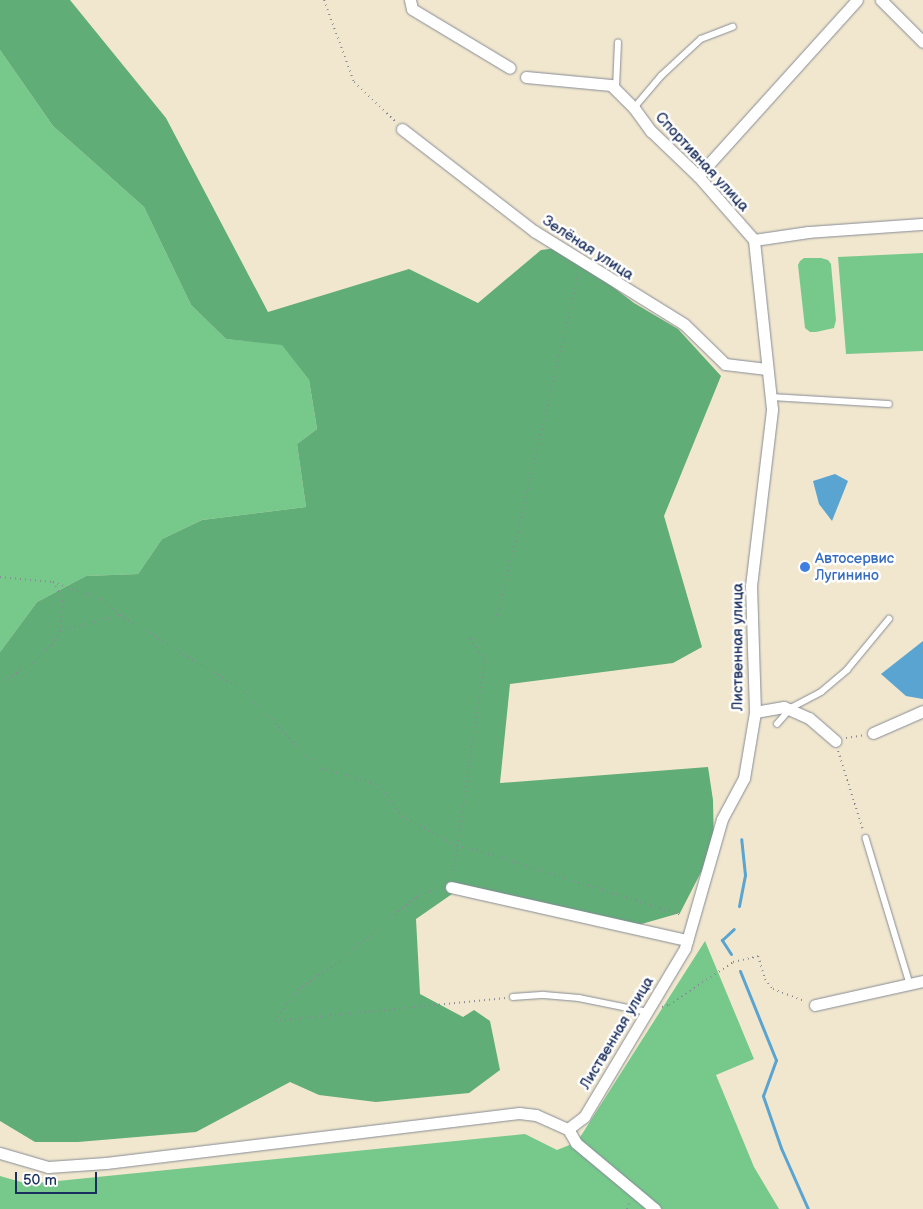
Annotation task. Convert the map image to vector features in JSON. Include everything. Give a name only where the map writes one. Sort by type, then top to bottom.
[{"type":"street","points":[[410,0],[412,9],[510,68]]},
{"type":"street","points":[[698,176],[856,0]]},
{"type":"street","points":[[881,0],[923,42]]},
{"type":"street","name":"Спортивная улица","points":[[526,77],[611,85],[634,108],[651,132],[698,176],[754,240]]},
{"type":"street","name":"Зелёная улица","points":[[402,128],[534,231],[684,324],[725,364],[767,369]]},
{"type":"street","points":[[754,240],[808,232],[923,224]]},
{"type":"street","name":"Лиственная улица","points":[[568,1129],[584,1117],[648,1012],[688,940],[722,819],[744,778],[754,712],[751,586],[772,409],[767,385],[754,240]]},
{"type":"street","points":[[754,712],[784,707],[809,718],[835,741]]},
{"type":"street","points":[[873,733],[923,711]]},
{"type":"street","points":[[451,887],[688,940]]},
{"type":"street","points":[[815,1005],[923,981]]},
{"type":"street","points":[[0,1153],[48,1167],[106,1163],[519,1113],[536,1115],[568,1129],[576,1143],[656,1209]]},
{"type":"lane","points":[[634,108],[661,76],[702,39],[733,27]]},
{"type":"lane","points":[[616,90],[618,43]]},
{"type":"lane","points":[[770,397],[889,404]]},
{"type":"lane","points":[[777,724],[789,710],[820,692],[846,670],[889,619]]},
{"type":"lane","points":[[866,838],[910,984]]},
{"type":"lane","points":[[513,997],[544,995],[579,998],[648,1012]]},
{"type":"path","points":[[324,0],[354,82],[402,128]]},
{"type":"path","points":[[513,997],[275,1021],[298,990],[341,960],[416,898],[435,888],[451,887],[485,660],[469,638],[498,615],[582,262]]},
{"type":"path","points":[[0,577],[53,582],[105,601],[120,615],[244,691],[317,767],[378,784],[402,816],[457,846],[483,852],[694,918]]},
{"type":"path","points":[[0,683],[30,665],[51,646],[60,631],[63,601],[53,582]]},
{"type":"path","points":[[60,631],[120,615]]},
{"type":"path","points":[[866,838],[853,804],[835,741],[873,733]]},
{"type":"path","points":[[648,1012],[669,1005],[733,962],[758,956],[765,979],[773,989],[815,1005]]},
{"type":"green space","points":[[0,0],[70,0],[166,118],[268,312],[409,269],[478,303],[541,250],[564,247],[634,303],[678,329],[721,376],[664,516],[702,647],[673,663],[510,684],[500,783],[708,767],[713,800],[714,847],[680,913],[638,925],[465,885],[416,919],[420,994],[463,1017],[474,1010],[490,1021],[500,1070],[469,1093],[376,1102],[319,1095],[290,1082],[196,1132],[78,1142],[35,1142],[0,1121],[0,652],[37,602],[86,576],[138,574],[162,539],[202,520],[306,507],[297,444],[317,429],[309,380],[282,345],[226,339],[191,305],[144,207],[53,126],[0,50]]},
{"type":"green space","points":[[0,50],[53,126],[144,207],[191,305],[226,339],[282,344],[309,380],[317,429],[297,444],[306,507],[202,520],[162,539],[138,574],[86,576],[37,602],[0,652]]},
{"type":"green space","points":[[923,253],[923,351],[846,354],[838,257]]},
{"type":"green space","points":[[804,258],[821,258],[828,260],[831,264],[836,320],[834,328],[810,332],[805,328],[798,265]]},
{"type":"green space","points":[[705,941],[754,1059],[716,1075],[754,1167],[779,1209],[0,1209],[0,1176],[28,1184],[525,1134],[557,1150],[577,1142]]},
{"type":"water","points":[[835,474],[848,481],[832,521],[819,504],[813,481]]},
{"type":"water","points":[[923,641],[923,699],[906,696],[881,674]]},
{"type":"waterway","points":[[739,906],[745,875],[741,839]]},
{"type":"waterway","points":[[731,954],[722,940],[734,929]]},
{"type":"waterway","points":[[740,971],[776,1060],[763,1096],[781,1148],[808,1209]]},
{"type":"place","name":"Автосервис Лугинино","points":[[805,567]]}]
